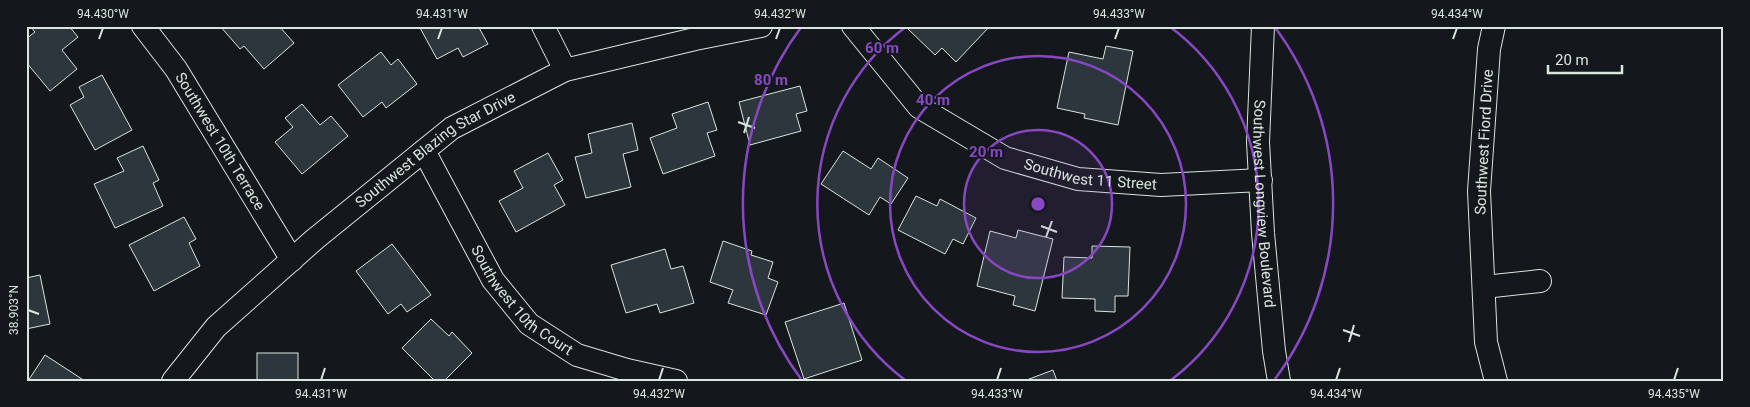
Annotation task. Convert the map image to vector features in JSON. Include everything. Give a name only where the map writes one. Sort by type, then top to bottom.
[{"type":"street","name":"Southwest 10th Terrace","points":[[143,26],[176,69],[292,260]]},
{"type":"street","points":[[543,26],[565,70]]},
{"type":"street","name":"Southwest Blazing Star Drive","points":[[173,381],[216,327],[314,239],[452,128],[565,70],[695,39],[761,26]]},
{"type":"street","name":"Southwest 11 Street","points":[[854,26],[919,107],[1005,158],[1078,179],[1161,185],[1261,180]]},
{"type":"street","name":"Southwest Longview Boulevard","points":[[1263,26],[1258,142],[1263,233],[1274,351],[1279,381]]},
{"type":"street","name":"Southwest Fiord Drive","points":[[1494,26],[1489,49],[1479,190],[1486,342],[1496,381]]},
{"type":"street","name":"Southwest 10th Court","points":[[424,151],[493,280],[529,324],[577,355],[627,370],[676,381]]},
{"type":"street","points":[[1484,287],[1540,281]]},
{"type":"building","points":[[30,26],[69,26],[78,37],[62,50],[77,69],[50,91],[26,62],[26,39],[35,32]]},
{"type":"building","points":[[220,26],[279,26],[294,43],[264,69],[244,46],[240,49]]},
{"type":"building","points":[[419,26],[478,26],[488,44],[463,57],[458,48],[437,59]]},
{"type":"building","points":[[910,26],[990,26],[956,62],[942,48],[935,55],[908,29]]},
{"type":"building","points":[[1106,46],[1133,51],[1118,125],[1084,118],[1085,114],[1057,108],[1069,52],[1103,59]]},
{"type":"building","points":[[381,52],[391,65],[398,59],[417,84],[386,108],[382,102],[363,117],[338,85]]},
{"type":"building","points":[[102,75],[132,130],[95,150],[70,105],[84,97],[79,87]]},
{"type":"building","points":[[800,86],[807,111],[796,114],[801,131],[750,145],[739,102]]},
{"type":"building","points":[[708,102],[717,130],[707,133],[715,156],[663,174],[650,138],[677,128],[672,114]]},
{"type":"building","points":[[302,104],[320,125],[331,116],[348,136],[302,174],[275,142],[293,127],[285,118]]},
{"type":"building","points":[[632,123],[638,150],[623,154],[631,187],[586,198],[575,157],[592,153],[588,134]]},
{"type":"building","points":[[143,146],[159,180],[153,183],[163,206],[115,228],[94,184],[124,171],[117,158]]},
{"type":"building","points":[[843,151],[871,169],[878,158],[908,178],[891,204],[880,197],[869,215],[821,184]]},
{"type":"building","points":[[548,153],[563,180],[554,185],[565,205],[516,232],[499,201],[523,188],[514,171]]},
{"type":"building","points":[[916,196],[937,206],[940,199],[976,218],[963,244],[953,239],[945,254],[898,230]]},
{"type":"building","points":[[184,217],[196,239],[189,243],[200,266],[154,291],[129,245]]},
{"type":"building","points":[[1018,230],[1053,239],[1035,311],[1013,305],[1015,296],[977,286],[990,231],[1016,238]]},
{"type":"building","points":[[723,241],[752,251],[751,255],[773,262],[768,278],[778,282],[766,315],[728,303],[733,290],[710,282]]},
{"type":"building","points":[[392,244],[431,295],[407,312],[401,304],[388,314],[356,271]]},
{"type":"building","points":[[1092,246],[1130,247],[1128,296],[1115,296],[1115,312],[1095,311],[1095,299],[1062,298],[1064,257],[1092,258]]},
{"type":"building","points":[[665,249],[671,269],[683,266],[694,303],[660,313],[657,304],[626,313],[611,265]]},
{"type":"building","points":[[40,275],[50,324],[26,329],[26,278]]},
{"type":"building","points":[[844,303],[862,360],[804,379],[785,322]]},
{"type":"building","points":[[431,319],[449,336],[452,332],[472,353],[444,381],[435,381],[402,348]]},
{"type":"building","points":[[257,353],[298,353],[298,381],[257,381]]},
{"type":"building","points":[[45,355],[85,381],[28,381]]},
{"type":"building","points":[[1053,370],[1057,381],[1024,381]]}]
